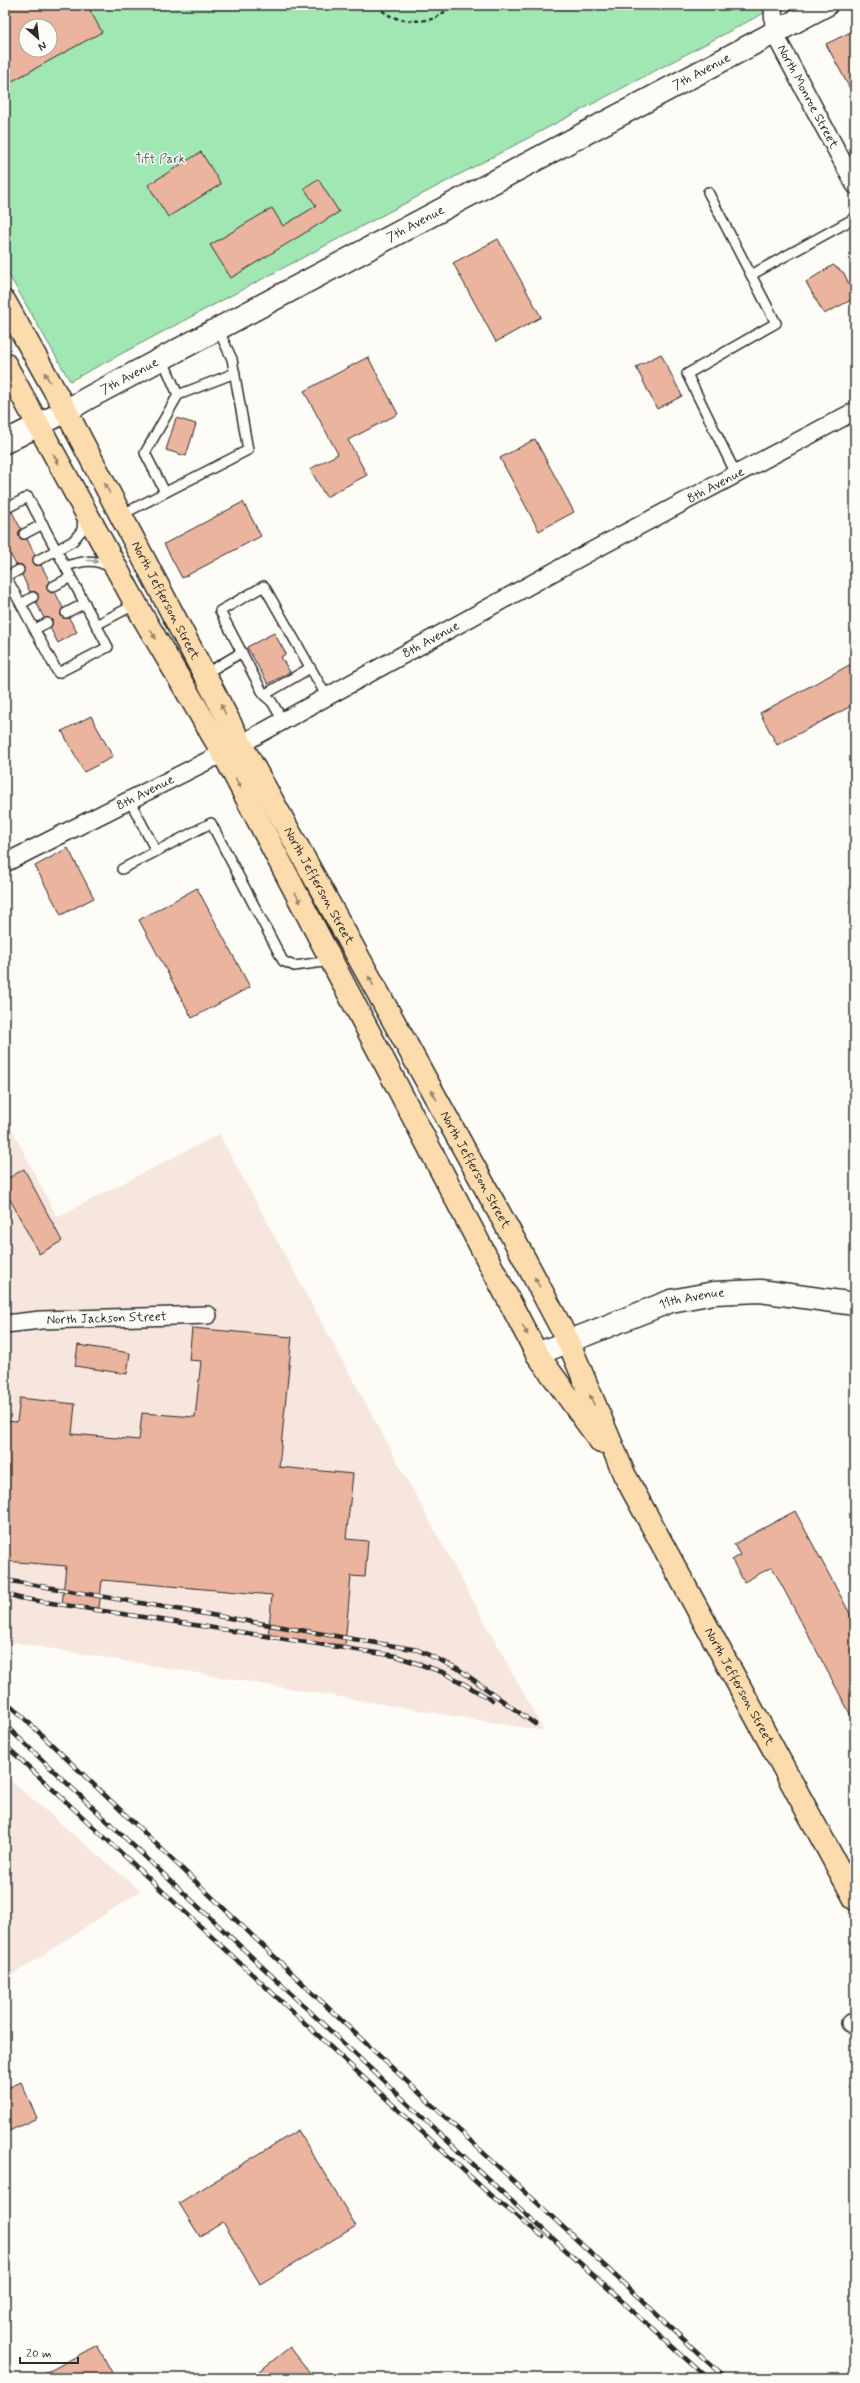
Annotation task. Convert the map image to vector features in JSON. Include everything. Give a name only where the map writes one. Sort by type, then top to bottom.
[{"type":"main road","name":"North Jefferson Street","points":[[5,302],[66,411],[205,674],[232,749],[331,961],[537,1354],[624,1474]]},
{"type":"main road","name":"North Jefferson Street","points":[[5,364],[136,604],[232,749],[568,1341],[624,1474],[855,1899]]},
{"type":"street","name":"North Monroe Street","points":[[773,5],[774,33],[855,185]]},
{"type":"street","name":"7th Avenue","points":[[5,442],[66,411],[162,358],[826,5]]},
{"type":"street","name":"8th Avenue","points":[[5,863],[232,749],[586,554],[855,411]]},
{"type":"street","name":"11th Avenue","points":[[537,1354],[671,1301],[714,1293],[760,1292],[855,1304]]},
{"type":"street","name":"North Jackson Street","points":[[5,1324],[40,1320],[208,1315]]},
{"type":"lane","points":[[708,192],[776,323],[687,374],[736,474]]},
{"type":"lane","points":[[751,275],[855,218]]},
{"type":"lane","points":[[121,514],[248,450],[232,360],[218,329]]},
{"type":"lane","points":[[162,358],[178,395]]},
{"type":"lane","points":[[165,492],[145,453],[178,395],[235,373]]},
{"type":"lane","points":[[5,509],[28,496],[108,647],[58,674],[6,576],[19,570]]},
{"type":"lane","points":[[38,560],[73,541],[82,530],[83,507]]},
{"type":"lane","points":[[24,534],[43,524]]},
{"type":"lane","points":[[66,566],[84,560],[102,562],[118,572]]},
{"type":"lane","points":[[52,587],[71,577]]},
{"type":"lane","points":[[283,721],[272,702],[264,695],[220,610],[264,586],[327,697]]},
{"type":"lane","points":[[21,604],[33,597]]},
{"type":"lane","points":[[66,613],[85,603]]},
{"type":"lane","points":[[96,625],[136,604]]},
{"type":"lane","points":[[35,629],[47,623]]},
{"type":"lane","points":[[205,674],[242,652]]},
{"type":"lane","points":[[264,695],[310,668]]},
{"type":"lane","points":[[130,801],[156,851]]},
{"type":"lane","points":[[122,870],[211,823],[283,961],[294,966],[331,961]]},
{"type":"path","points":[[378,5],[382,12],[397,19],[432,18],[453,5]]},
{"type":"shaded area","points":[[5,1116],[57,1217],[219,1134],[544,1731],[5,1641]]},
{"type":"shaded area","points":[[5,1776],[140,1891],[5,1980]]},
{"type":"green space","name":"Tift Park","points":[[5,5],[779,5],[70,381],[5,268]]},
{"type":"building","points":[[5,5],[87,5],[102,32],[58,56],[58,18],[18,18],[18,58],[54,58],[5,85]]},
{"type":"building","points":[[855,30],[855,98],[826,44]]},
{"type":"building","points":[[201,152],[221,184],[168,217],[148,185]]},
{"type":"building","points":[[318,179],[339,212],[231,278],[210,245],[272,208],[283,226],[316,206],[304,188]]},
{"type":"building","points":[[498,239],[541,317],[496,342],[453,263]]},
{"type":"building","points":[[833,265],[844,273],[855,298],[824,314],[806,282]]},
{"type":"building","points":[[661,354],[682,396],[657,409],[636,367]]},
{"type":"building","points":[[368,357],[398,414],[348,440],[367,475],[326,497],[310,469],[338,454],[304,391]]},
{"type":"building","points":[[176,418],[196,424],[186,456],[166,450]]},
{"type":"building","points":[[535,439],[574,512],[539,531],[500,458]]},
{"type":"building","points":[[243,502],[261,536],[182,578],[164,544]]},
{"type":"building","points":[[12,512],[21,529],[19,536],[21,539],[27,539],[35,555],[33,562],[35,565],[41,565],[50,582],[47,584],[47,589],[51,593],[55,592],[63,608],[61,615],[63,618],[69,618],[77,632],[58,643],[50,628],[52,620],[44,618],[36,602],[38,594],[36,592],[30,592],[22,575],[24,568],[22,565],[16,565],[5,544],[5,515]]},
{"type":"building","points":[[274,633],[286,654],[281,657],[290,672],[268,684],[247,647]]},
{"type":"building","points":[[855,662],[855,704],[777,745],[760,713]]},
{"type":"building","points":[[91,716],[113,757],[84,772],[62,731]]},
{"type":"building","points":[[68,848],[94,898],[61,915],[35,866]]},
{"type":"building","points":[[197,888],[250,987],[192,1018],[139,920]]},
{"type":"building","points":[[24,1169],[62,1241],[39,1254],[5,1190],[5,1180]]},
{"type":"building","points":[[192,1328],[292,1337],[279,1467],[353,1474],[346,1539],[368,1541],[365,1577],[351,1576],[345,1645],[268,1638],[272,1595],[102,1580],[99,1608],[62,1605],[66,1566],[5,1561],[5,1421],[17,1422],[20,1398],[75,1404],[72,1434],[139,1440],[142,1413],[195,1417],[201,1361],[189,1360]]},
{"type":"building","points":[[78,1345],[130,1353],[127,1374],[75,1366]]},
{"type":"building","points":[[795,1511],[855,1623],[855,1723],[772,1567],[744,1582],[732,1560],[740,1555],[734,1544]]},
{"type":"building","points":[[21,2082],[37,2118],[5,2133],[5,2089]]},
{"type":"building","points":[[298,2130],[356,2226],[260,2284],[223,2222],[200,2237],[179,2203]]},
{"type":"building","points":[[97,2345],[115,2378],[37,2378]]},
{"type":"building","points":[[290,2347],[314,2378],[251,2378]]},
{"type":"railway","points":[[5,1580],[418,1650],[457,1668],[535,1724]]},
{"type":"railway","points":[[5,1593],[19,1598],[396,1656],[445,1673],[492,1700]]},
{"type":"railway","points":[[5,1700],[342,2021],[725,2378]]},
{"type":"railway","points":[[5,1725],[506,2196],[707,2378]]},
{"type":"railway","points":[[5,1745],[489,2194],[542,2236]]}]
